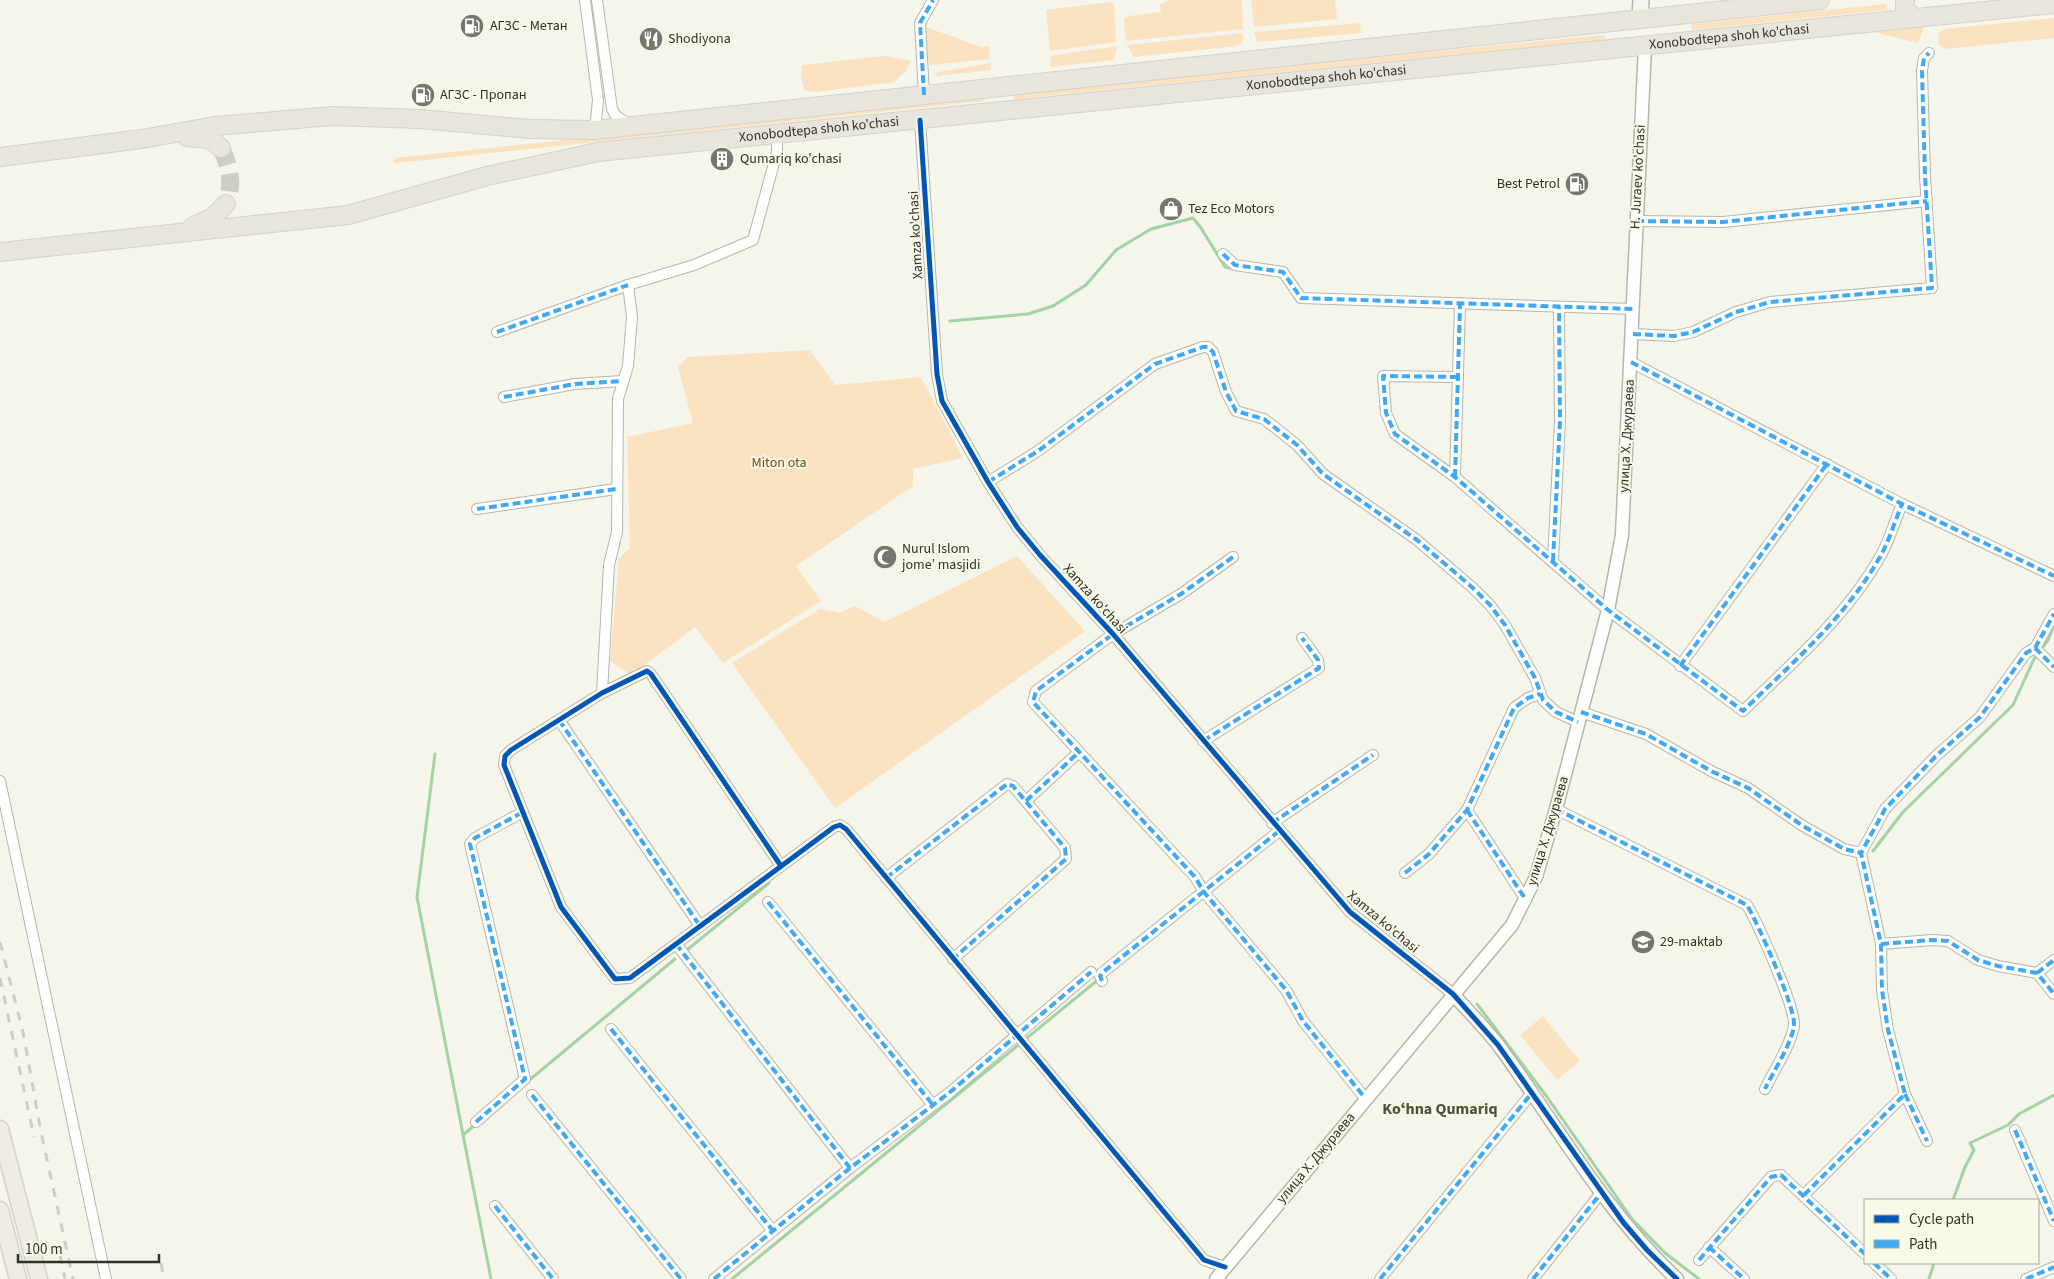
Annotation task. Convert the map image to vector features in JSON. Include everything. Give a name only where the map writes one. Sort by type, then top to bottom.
[{"type":"highway","name":"Xonobodtepa shoh ko'chasi","points":[[142,139],[215,126],[332,116],[420,119],[530,129],[596,130],[1820,0]]},
{"type":"highway","points":[[1906,0],[1905,9],[1914,18]]},
{"type":"highway","name":"Xonobodtepa shoh ko'chasi","points":[[167,235],[348,215],[487,176],[598,152],[2054,4]]},
{"type":"highway","points":[[1644,46],[1645,20]]},
{"type":"highway","points":[[990,88],[998,99],[997,106],[992,112]]},
{"type":"highway","points":[[2,157],[142,139],[200,137],[210,139],[221,148]]},
{"type":"highway","points":[[0,252],[167,235],[206,222],[220,212],[226,204]]},
{"type":"highway","points":[[0,256],[77,243]]},
{"type":"main road","points":[[1641,0],[1645,20]]},
{"type":"main road","points":[[1645,20],[1650,0]]},
{"type":"main road","points":[[0,1129],[39,1279]]},
{"type":"main road","points":[[0,1210],[18,1279]]},
{"type":"street","points":[[585,0],[598,100],[596,130]]},
{"type":"street","points":[[597,0],[612,109],[624,123],[635,126]]},
{"type":"street","points":[[924,95],[920,23],[933,0]]},
{"type":"street","name":"H. Juraev ko'chasi","points":[[1633,309],[1644,46]]},
{"type":"street","points":[[1633,334],[1674,336],[1693,332],[1736,312],[1770,302],[1932,288],[1922,71],[1924,58],[1929,53]]},
{"type":"street","name":"Xamza ko'chasi","points":[[920,120],[936,374],[942,401],[988,482],[1017,527],[1040,555],[1112,634],[1204,740],[1275,827],[1350,912],[1453,994]]},
{"type":"street","points":[[497,332],[628,285],[694,265],[753,240],[777,152],[778,134]]},
{"type":"street","points":[[1636,221],[1724,222],[1927,200]]},
{"type":"street","points":[[1223,254],[1234,265],[1283,272],[1301,298],[1460,305],[1633,309]]},
{"type":"street","points":[[602,693],[609,565],[616,532],[618,399],[628,366],[632,316],[628,285]]},
{"type":"street","points":[[1454,478],[1460,305]]},
{"type":"street","points":[[1553,561],[1560,421],[1559,307]]},
{"type":"street","name":"улица Х. Джураева","points":[[1216,1279],[1365,1098],[1512,925],[1536,877],[1556,809],[1608,610],[1622,535],[1633,309]]},
{"type":"street","points":[[988,482],[1038,451],[1155,364],[1203,347],[1208,347],[1213,352],[1226,392],[1236,411],[1264,419],[1297,445],[1323,474],[1417,540],[1490,605],[1505,625],[1535,678],[1540,694],[1556,712],[1646,734],[1711,771],[1748,788],[1803,826],[1844,849],[1861,853]]},
{"type":"street","points":[[1631,362],[1902,504],[2054,576]]},
{"type":"street","points":[[1458,377],[1383,376],[1386,412],[1395,434],[1454,478],[1608,610],[1680,666],[1743,711],[1821,635],[1854,595],[1881,556],[1902,504]]},
{"type":"street","points":[[504,397],[575,384],[622,381]]},
{"type":"street","points":[[1680,666],[1827,464]]},
{"type":"street","points":[[477,509],[616,489]]},
{"type":"street","points":[[1233,558],[1181,594],[1112,634],[1036,691],[1032,702],[1195,877],[1204,892],[1286,990],[1303,1021],[1365,1098]]},
{"type":"street","points":[[2039,651],[2054,614]]},
{"type":"street","points":[[1204,740],[1319,668],[1318,660],[1302,638]]},
{"type":"street","points":[[2039,651],[2054,667]]},
{"type":"street","points":[[1927,1141],[1905,1094],[1888,1030],[1882,990],[1881,944],[1861,853],[1885,809],[1936,756],[1980,718],[2026,653],[2039,651]]},
{"type":"street","points":[[781,866],[651,674],[647,671],[602,693],[511,750],[505,756],[504,765],[561,907],[615,980],[630,978],[834,827],[840,825],[846,829],[1204,1260],[1225,1267]]},
{"type":"street","points":[[1405,873],[1429,854],[1468,810],[1514,708],[1528,698],[1540,694]]},
{"type":"street","points":[[559,720],[700,926]]},
{"type":"street","points":[[1026,801],[1078,753]]},
{"type":"street","points":[[1102,981],[1100,976],[1102,973],[1204,892],[1275,827],[1373,755]]},
{"type":"street","points":[[0,781],[106,1279]]},
{"type":"street","points":[[886,878],[1001,786],[1006,784],[1013,786],[1065,848],[1066,859],[953,959]]},
{"type":"street","points":[[1556,809],[1747,905],[1761,929],[1793,1017],[1791,1035],[1765,1089]]},
{"type":"street","points":[[1468,810],[1526,900]]},
{"type":"street","points":[[476,1122],[525,1080],[470,844],[475,838],[523,812]]},
{"type":"street","points":[[768,902],[933,1105]]},
{"type":"street","points":[[1881,944],[1932,940],[1948,941],[1978,960],[1998,966],[2037,973],[2054,994]]},
{"type":"street","points":[[676,944],[850,1168]]},
{"type":"street","points":[[2037,973],[2054,960]]},
{"type":"street","points":[[714,1279],[850,1168],[933,1105],[1091,972]]},
{"type":"street","points":[[1453,994],[1498,1044],[1601,1193],[1647,1250],[1677,1279]]},
{"type":"street","points":[[611,1029],[773,1231]]},
{"type":"street","points":[[1380,1279],[1531,1094]]},
{"type":"street","points":[[1804,1195],[1905,1094]]},
{"type":"street","points":[[532,1095],[682,1279]]},
{"type":"street","points":[[2015,1130],[2054,1221]]},
{"type":"street","points":[[1698,1260],[1771,1177],[1781,1175],[1864,1253]]},
{"type":"street","points":[[1533,1279],[1601,1193]]},
{"type":"street","points":[[495,1206],[553,1279]]},
{"type":"street","points":[[1709,1246],[1744,1279]]},
{"type":"street","points":[[1875,1264],[1891,1279]]},
{"type":"street","points":[[2026,1279],[2054,1267]]},
{"type":"green space","points":[[1169,0],[1242,0],[1243,29],[1126,41],[1124,19],[1129,16],[1161,12],[1160,4]]},
{"type":"green space","points":[[1251,0],[1335,0],[1337,19],[1254,27]]},
{"type":"green space","points":[[1114,3],[1116,42],[1050,51],[1046,10]]},
{"type":"green space","points":[[1886,4],[1887,10],[1692,30],[1691,24]]},
{"type":"green space","points":[[2054,18],[2054,38],[1944,49],[1938,43],[1939,33],[1944,29]]},
{"type":"green space","points":[[1360,23],[1361,33],[1257,42],[1254,32]]},
{"type":"green space","points":[[1925,25],[1918,43],[1873,32],[1873,30]]},
{"type":"green space","points":[[926,27],[981,47],[989,46],[990,59],[930,65],[927,62]]},
{"type":"green space","points":[[1243,33],[1243,42],[1237,46],[1134,57],[1127,45]]},
{"type":"green space","points":[[1604,35],[1605,40],[1013,99],[1012,92]]},
{"type":"green space","points":[[1117,46],[1114,60],[1051,67],[1050,56]]},
{"type":"green space","points":[[884,56],[911,61],[906,71],[894,82],[817,92],[805,91],[801,78],[802,65]]},
{"type":"green space","points":[[991,63],[991,70],[935,75],[938,72]]},
{"type":"green space","points":[[984,95],[986,98],[984,101],[396,163],[393,161],[395,158]]},
{"type":"green space","name":"Miton ota","points":[[810,350],[835,385],[921,377],[963,458],[913,469],[913,486],[796,566],[821,601],[723,663],[695,627],[631,675],[610,661],[619,559],[630,548],[627,437],[693,423],[678,367],[688,357]]},
{"type":"green space","points":[[1017,556],[1085,631],[835,808],[732,663],[820,609],[840,613],[855,606],[884,622]]},
{"type":"green space","points":[[1543,1016],[1580,1061],[1557,1080],[1520,1035]]},
{"type":"waterway","points":[[950,321],[1028,314],[1053,306],[1086,285],[1116,250],[1151,229],[1193,218],[1225,267],[1234,269]]},
{"type":"waterway","points":[[1873,851],[1903,812],[2013,705],[2034,659],[2048,640],[2054,625]]},
{"type":"waterway","points":[[435,754],[417,897],[491,1279]]},
{"type":"waterway","points":[[687,950],[769,883]]},
{"type":"waterway","points":[[527,1082],[675,959]]},
{"type":"waterway","points":[[732,1279],[1099,979]]},
{"type":"waterway","points":[[1477,1004],[1547,1097],[1632,1219],[1665,1253],[1699,1279]]},
{"type":"waterway","points":[[1953,1199],[1965,1167],[1974,1150],[1970,1143],[2008,1125],[2019,1114],[2054,1095]]},
{"type":"waterway","points":[[463,1135],[476,1124]]},
{"type":"waterway","points":[[1929,1279],[1934,1264]]},
{"type":"tunnel","points":[[221,148],[230,176],[230,190],[226,204]]},
{"type":"railway","points":[[0,942],[23,1032],[41,1132],[73,1279]]},
{"type":"railway","points":[[0,978],[34,1137]]},
{"type":"railway","points":[[60,1255],[65,1279]]},
{"type":"railway","points":[[161,1263],[164,1279]]},
{"type":"marked path","points":[[924,95],[920,23],[933,0]]},
{"type":"marked path","points":[[1633,334],[1674,336],[1693,332],[1736,312],[1770,302],[1932,288],[1925,176],[1922,71],[1924,58],[1929,53]]},
{"type":"marked path","points":[[1636,221],[1723,222],[1927,201]]},
{"type":"marked path","points":[[1223,254],[1235,265],[1283,272],[1301,298],[1633,309]]},
{"type":"marked path","points":[[497,332],[628,285]]},
{"type":"marked path","points":[[1455,477],[1460,305]]},
{"type":"marked path","points":[[1553,561],[1560,421],[1559,307]]},
{"type":"marked path","points":[[988,482],[1038,451],[1155,364],[1203,347],[1208,347],[1213,352],[1226,392],[1236,411],[1264,419],[1297,445],[1323,474],[1417,540],[1473,588],[1490,605],[1505,625],[1535,678],[1543,700],[1556,712],[1578,722]]},
{"type":"marked path","points":[[1631,362],[1902,504],[2054,576]]},
{"type":"marked path","points":[[1458,377],[1383,376],[1386,413],[1395,434],[1455,477],[1608,610],[1743,711],[1799,657],[1851,600],[1880,557],[1902,504]]},
{"type":"marked path","points":[[504,397],[575,384],[622,381]]},
{"type":"marked path","points":[[1680,666],[1827,464]]},
{"type":"marked path","points":[[477,509],[616,489]]},
{"type":"marked path","points":[[1233,557],[1181,594],[1113,634],[1036,691],[1033,702],[1195,877],[1204,892],[1286,990],[1303,1021],[1365,1098]]},
{"type":"marked path","points":[[1804,1195],[1905,1094],[1888,1030],[1882,990],[1881,944],[1861,853],[1885,809],[1936,756],[1980,717],[2026,653],[2035,648],[2054,614]]},
{"type":"marked path","points":[[1203,741],[1319,668],[1318,660],[1302,638]]},
{"type":"marked path","points":[[2035,648],[2054,667]]},
{"type":"marked path","points":[[1405,873],[1429,854],[1467,810],[1514,708],[1528,698],[1540,694]]},
{"type":"marked path","points":[[1581,712],[1646,734],[1711,771],[1748,788],[1803,826],[1844,849],[1861,853]]},
{"type":"marked path","points":[[559,720],[700,926]]},
{"type":"marked path","points":[[1026,801],[1078,753]]},
{"type":"marked path","points":[[1272,823],[1373,755]]},
{"type":"marked path","points":[[886,878],[1007,784],[1013,786],[1065,848],[1066,859],[953,959]]},
{"type":"marked path","points":[[1556,809],[1747,905],[1783,985],[1793,1016],[1794,1026],[1786,1050],[1765,1089]]},
{"type":"marked path","points":[[1467,810],[1526,900]]},
{"type":"marked path","points":[[476,1122],[525,1079],[470,844],[475,838],[523,812]]},
{"type":"marked path","points":[[1102,981],[1100,976],[1102,973],[1279,831]]},
{"type":"marked path","points":[[768,902],[933,1105]]},
{"type":"marked path","points":[[1881,944],[1932,940],[1948,941],[1978,960],[1998,966],[2037,973],[2054,994]]},
{"type":"marked path","points":[[676,944],[850,1168]]},
{"type":"marked path","points":[[2037,973],[2054,960]]},
{"type":"marked path","points":[[714,1279],[850,1168],[949,1093],[1091,972]]},
{"type":"marked path","points":[[611,1029],[773,1231]]},
{"type":"marked path","points":[[1380,1279],[1531,1094]]},
{"type":"marked path","points":[[1905,1094],[1927,1141]]},
{"type":"marked path","points":[[532,1095],[681,1279]]},
{"type":"marked path","points":[[2015,1130],[2054,1221]]},
{"type":"marked path","points":[[1699,1260],[1771,1177],[1781,1175],[1864,1253]]},
{"type":"marked path","points":[[1533,1279],[1601,1193]]},
{"type":"marked path","points":[[495,1206],[553,1279]]},
{"type":"marked path","points":[[1709,1247],[1744,1279]]},
{"type":"marked path","points":[[1875,1264],[1891,1279]]},
{"type":"marked path","points":[[2026,1279],[2054,1267]]},
{"type":"cycle path","points":[[920,120],[937,374],[942,401],[988,482],[1017,527],[1040,555],[1113,634],[1350,912],[1453,994],[1498,1045],[1623,1222],[1647,1250],[1677,1279]]},
{"type":"cycle path","points":[[781,866],[651,674],[647,671],[602,693],[511,750],[505,756],[504,765],[561,907],[615,979],[630,978],[834,827],[840,825],[846,829],[1204,1260],[1225,1267]]},
{"type":"place","name":"АГЗС - Метан","points":[[472,26]]},
{"type":"place","name":"Shodiyona","points":[[651,39]]},
{"type":"place","name":"АГЗС - Пропан","points":[[423,95]]},
{"type":"place","name":"Qumariq ko'chasi","points":[[722,159]]},
{"type":"place","name":"Best Petrol","points":[[1577,184]]},
{"type":"place","name":"Tez Eco Motors","points":[[1171,209]]},
{"type":"place","name":"Nurul Islom jome’ masjidi","points":[[885,557]]},
{"type":"place","name":"29-maktab","points":[[1643,942]]},
{"type":"district","name":"Koʻhna Qumariq","points":[[1440,1109]]}]
